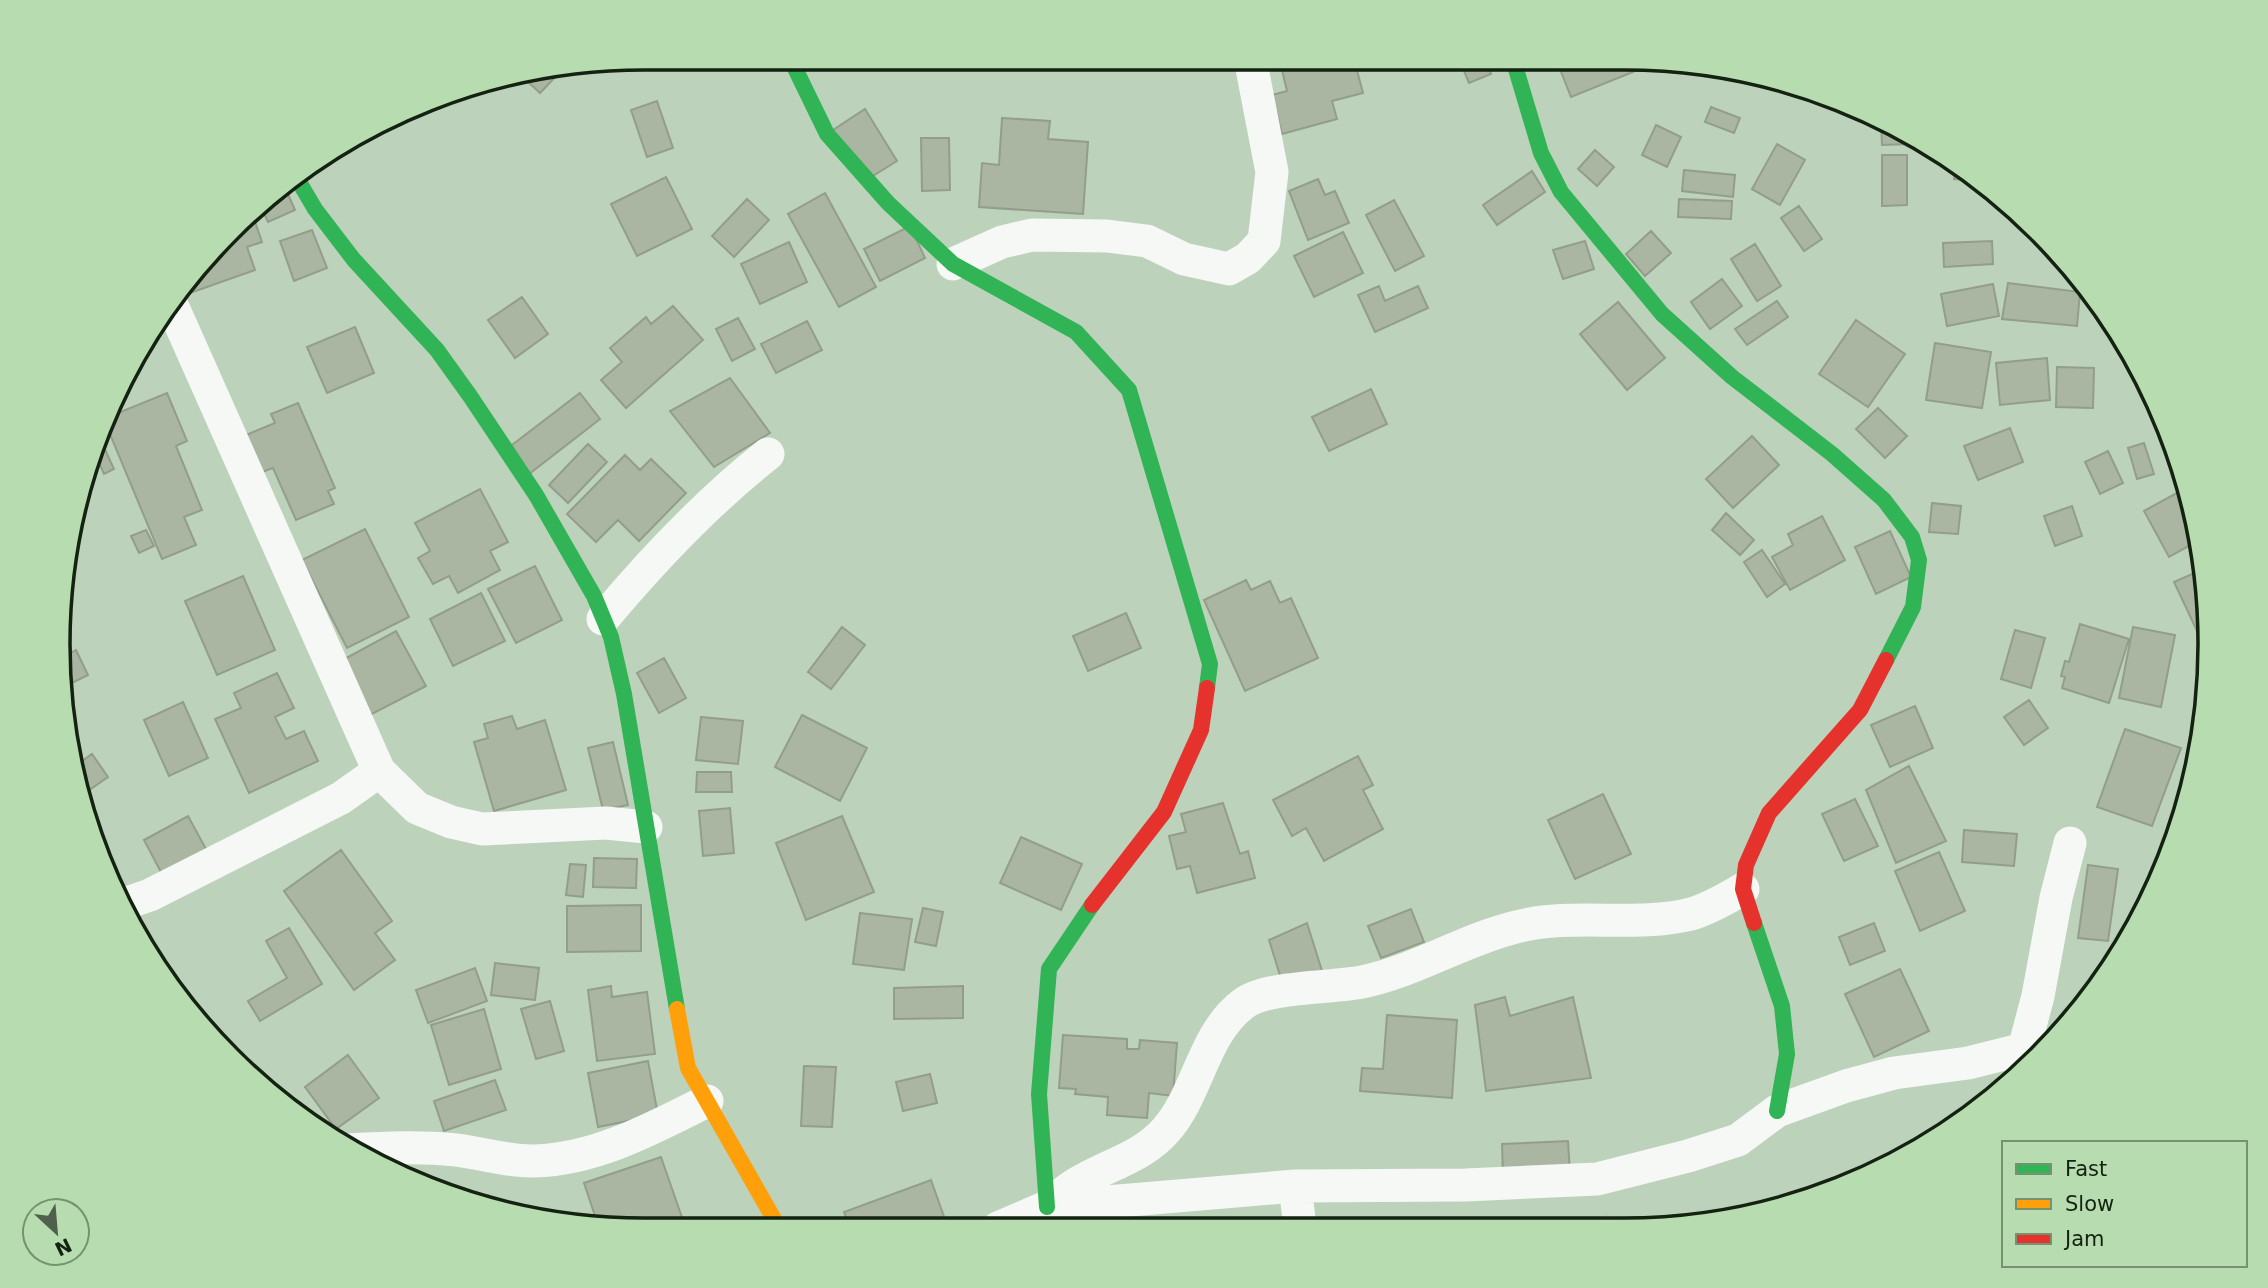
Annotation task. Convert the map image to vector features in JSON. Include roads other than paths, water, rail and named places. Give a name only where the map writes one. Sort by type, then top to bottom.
[{"type":"street","points":[[796,70],[827,134],[888,203],[953,264],[1076,332],[1129,390],[1210,664],[1201,730],[1164,812],[1095,900],[1049,969],[1039,1094],[1047,1207]]},
{"type":"street","points":[[953,264],[1002,242],[1032,235],[1107,236],[1147,241],[1184,258],[1229,269],[1248,258],[1264,241],[1272,172],[1252,70]]},
{"type":"street","points":[[1516,70],[1541,153],[1561,192],[1662,314],[1722,369],[1832,454],[1884,500],[1912,537],[1919,560],[1913,607],[1860,710],[1769,813],[1746,865],[1743,889],[1782,1006],[1787,1054],[1777,1111]]},
{"type":"street","points":[[301,185],[315,209],[354,260],[437,350],[470,396],[536,495],[603,619],[611,637],[624,694],[688,1068],[773,1218]]},
{"type":"street","points":[[175,314],[379,771],[417,808],[451,822],[482,829],[607,823],[646,827]]},
{"type":"street","points":[[603,619],[686,526],[768,454]]},
{"type":"street","points":[[131,902],[150,895],[341,798],[379,771]]},
{"type":"street","points":[[2028,1052],[2056,898],[2070,843]]},
{"type":"street","points":[[1021,1218],[1047,1207],[1076,1184],[1149,1147],[1168,1128],[1191,1091],[1219,1032],[1243,1003],[1302,988],[1340,986],[1389,976],[1480,937],[1518,926],[1560,919],[1634,919],[1692,914],[1743,889]]},
{"type":"street","points":[[1047,1207],[1295,1185],[1466,1185],[1597,1179],[1738,1140],[1777,1111],[1846,1086],[1894,1073],[2022,1058]]},
{"type":"street","points":[[371,1149],[401,1147],[456,1150],[534,1161],[564,1157],[601,1149],[645,1132],[706,1101]]},
{"type":"street","points":[[1295,1185],[1299,1218]]}]
